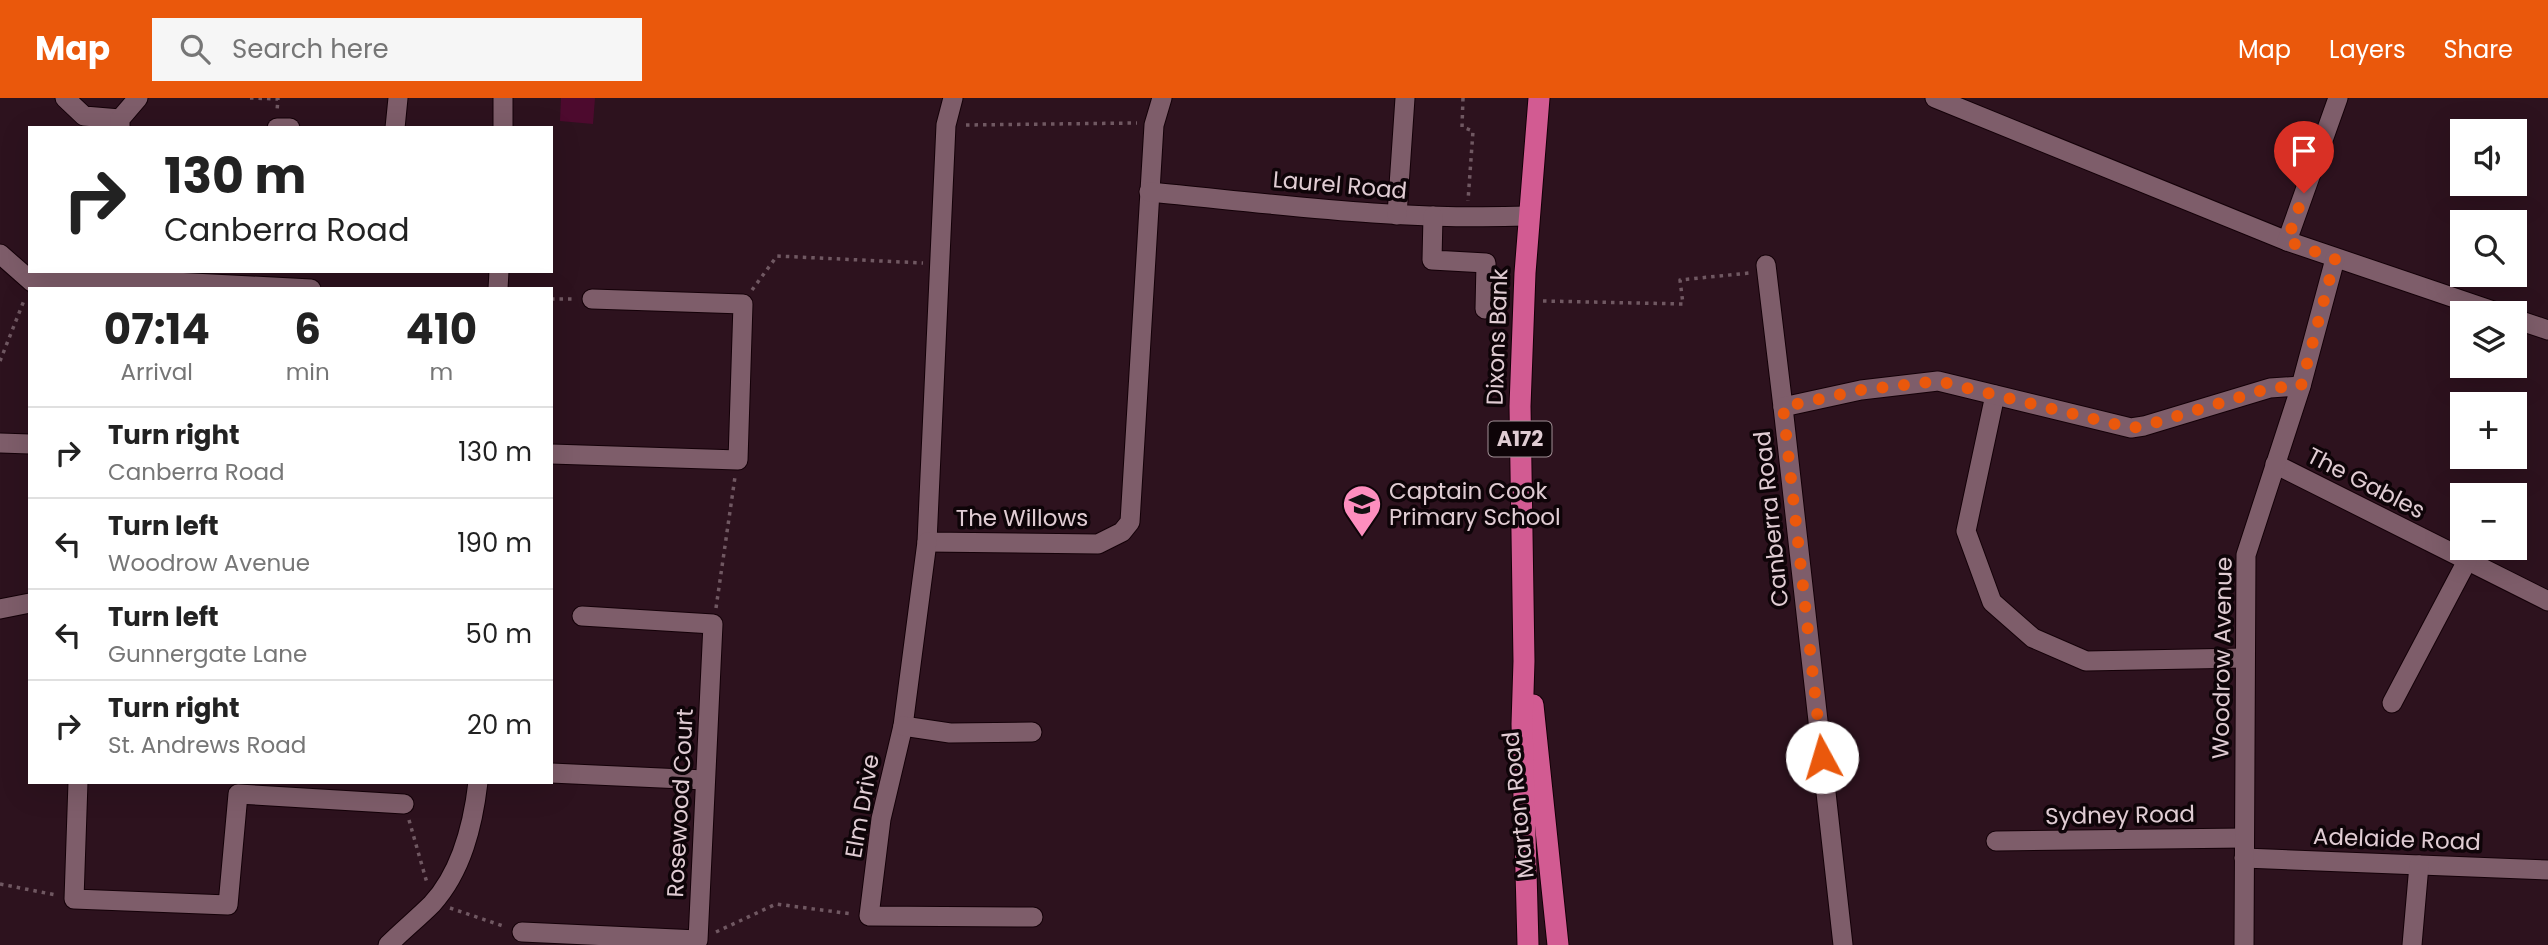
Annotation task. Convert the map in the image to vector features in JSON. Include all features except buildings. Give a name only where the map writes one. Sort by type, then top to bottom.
[{"type":"highway","name":"Dixons Bank","points":[[1524,662],[1520,406],[1528,216],[1539,98]]},
{"type":"highway","name":"Marton Road","points":[[1524,662],[1536,720],[1558,945]]},
{"type":"highway","name":"A172","points":[[1524,662],[1522,724],[1528,945]]},
{"type":"highway","points":[[1525,873],[1551,871]]},
{"type":"highway","points":[[1556,920],[1567,945]]},
{"type":"street","points":[[65,98],[84,116],[120,123],[138,98]]},
{"type":"street","points":[[395,126],[398,98]]},
{"type":"street","points":[[503,98],[503,126]]},
{"type":"street","name":"The Willows","points":[[953,98],[946,125],[927,542],[1098,544],[1122,532],[1130,522],[1154,125],[1162,98]]},
{"type":"street","points":[[1397,215],[1405,98]]},
{"type":"street","points":[[1935,98],[2287,241],[2463,301]]},
{"type":"street","points":[[2287,241],[2338,98]]},
{"type":"street","name":"Laurel Road","points":[[1149,192],[1397,215],[1528,216]]},
{"type":"street","points":[[1433,216],[1432,260],[1486,263],[1485,309]]},
{"type":"street","points":[[0,254],[32,282],[115,275],[272,279],[303,287]]},
{"type":"street","name":"Woodrow Avenue","points":[[2244,945],[2246,555],[2301,386],[2335,259]]},
{"type":"street","points":[[1767,268],[1783,407]]},
{"type":"street","points":[[553,454],[738,460],[743,303],[592,299]]},
{"type":"street","points":[[2527,323],[2548,330]]},
{"type":"street","name":"Canberra Road","points":[[1843,945],[1783,407],[1861,390],[1938,381],[2131,428],[2270,388],[2301,386]]},
{"type":"street","points":[[1995,395],[1966,531],[1992,603],[2033,638],[2086,661],[2244,658]]},
{"type":"street","points":[[0,443],[28,444]]},
{"type":"street","name":"The Gables","points":[[2275,464],[2548,601]]},
{"type":"street","name":"Elm Drive","points":[[869,916],[881,819],[903,726],[927,542]]},
{"type":"street","points":[[2392,703],[2467,561]]},
{"type":"street","points":[[0,609],[28,603]]},
{"type":"street","points":[[582,616],[713,624]]},
{"type":"street","name":"Rosewood Court","points":[[698,940],[713,624]]},
{"type":"street","points":[[903,726],[950,733],[1032,733]]},
{"type":"street","points":[[553,773],[705,780]]},
{"type":"street","points":[[78,784],[74,899],[228,905],[238,794],[404,804]]},
{"type":"street","points":[[388,945],[433,903],[449,879],[463,852],[478,784]]},
{"type":"street","name":"Sydney Road","points":[[1996,841],[2244,848]]},
{"type":"street","name":"Adelaide Road","points":[[2244,848],[2420,865],[2548,870]]},
{"type":"street","points":[[2412,945],[2420,865]]},
{"type":"street","points":[[869,916],[1033,917]]},
{"type":"street","points":[[522,932],[553,939],[698,940]]},
{"type":"path","points":[[250,98],[278,100],[281,126]]},
{"type":"path","points":[[1459,217],[1459,201],[1468,202],[1473,131],[1462,127],[1463,98]]},
{"type":"path","points":[[946,125],[1117,122],[1154,125]]},
{"type":"path","points":[[743,303],[777,256],[941,263]]},
{"type":"path","points":[[1524,300],[1682,304],[1680,279],[1767,268]]},
{"type":"path","points":[[30,287],[32,282]]},
{"type":"path","points":[[0,361],[28,292]]},
{"type":"path","points":[[553,299],[592,299]]},
{"type":"path","points":[[713,624],[738,460]]},
{"type":"path","points":[[0,884],[74,899]]},
{"type":"path","points":[[698,940],[776,904],[869,916]]},
{"type":"shaded area","points":[[561,98],[595,98],[593,124],[560,121]]},
{"type":"place","name":"Captain Cook Primary School","points":[[1362,538]]},
{"type":"route","points":[[1822,757],[1783,407],[1861,390],[1938,381],[2131,428],[2270,388],[2301,386],[2335,259],[2287,241],[2304,193]]}]
